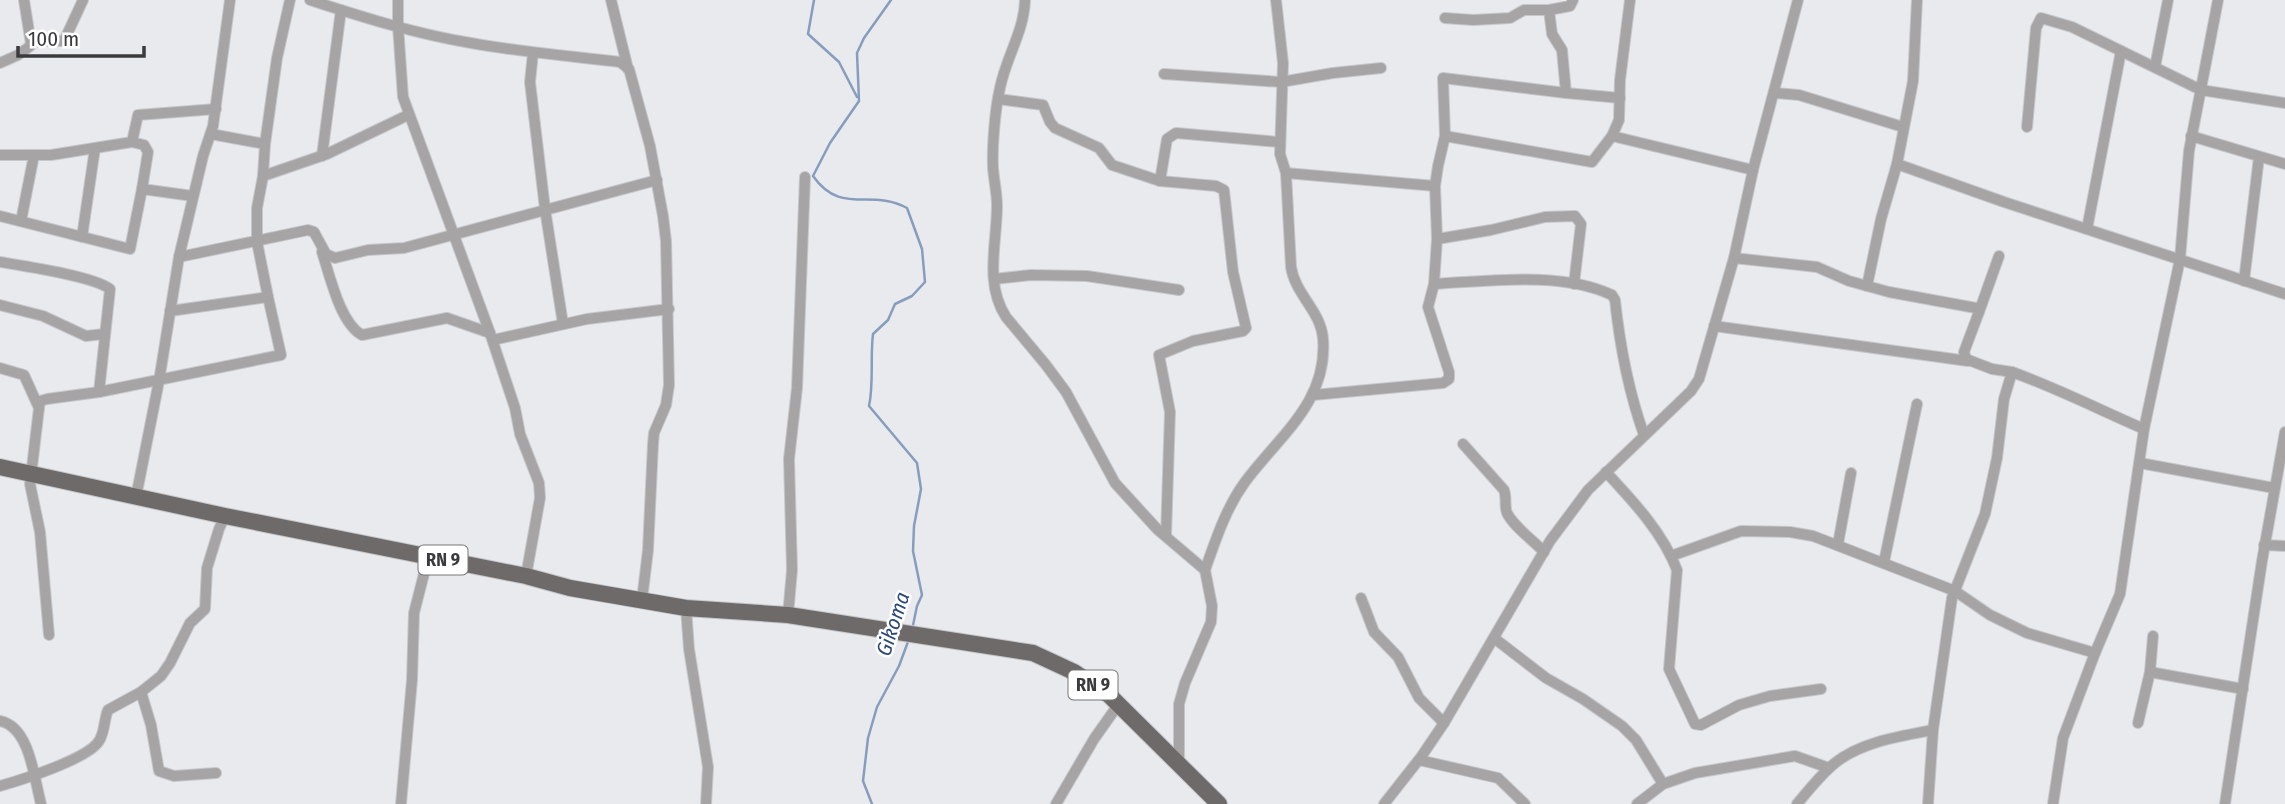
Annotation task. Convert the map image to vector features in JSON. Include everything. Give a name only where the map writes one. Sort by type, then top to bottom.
[{"type":"main road","name":"RN 9","points":[[0,467],[428,558],[526,576],[569,588],[686,608],[788,615],[1033,653],[1074,672],[1108,695],[1219,804]]},
{"type":"street","points":[[24,0],[31,44]]},
{"type":"street","points":[[0,63],[18,55],[31,44],[43,40],[64,41],[83,0]]},
{"type":"street","points":[[135,497],[159,381],[179,257],[216,109],[217,84],[230,0]]},
{"type":"street","points":[[50,635],[43,559],[32,500],[31,473],[40,401],[159,381],[281,355],[257,242],[257,208],[277,58],[290,0]]},
{"type":"street","points":[[310,0],[398,26],[471,43],[620,62],[629,69]]},
{"type":"street","points":[[398,0],[401,86],[408,115],[492,336],[515,408],[520,434],[540,491],[526,576]]},
{"type":"street","points":[[611,0],[650,146],[665,229],[669,385],[666,405],[654,433],[648,550],[642,600]]},
{"type":"street","points":[[1025,0],[1023,25],[1003,76],[998,99],[993,167],[997,206],[992,257],[1001,310],[1066,392],[1115,483],[1166,536],[1205,570]]},
{"type":"street","points":[[1179,764],[1179,704],[1211,622],[1212,606],[1205,570],[1227,511],[1244,483],[1300,416],[1319,380],[1323,343],[1321,328],[1318,317],[1292,276],[1286,173],[1279,142],[1283,63],[1276,0]]},
{"type":"street","points":[[1445,18],[1510,18],[1521,11],[1570,6],[1573,0]]},
{"type":"street","points":[[1445,136],[1472,143],[1592,162],[1612,136],[1619,120],[1619,80],[1630,0]]},
{"type":"street","points":[[1384,804],[1444,723],[1544,552],[1588,490],[1690,391],[1699,379],[1734,258],[1753,170],[1798,0]]},
{"type":"street","points":[[1867,286],[1881,219],[1897,164],[1913,81],[1917,0]]},
{"type":"street","points":[[2155,67],[2168,0]]},
{"type":"street","points":[[2053,804],[2063,738],[2120,594],[2144,429],[2180,259],[2192,136],[2218,0]]},
{"type":"street","points":[[322,156],[341,10]]},
{"type":"street","points":[[1549,10],[1552,34],[1564,59],[1566,93]]},
{"type":"street","points":[[2027,127],[2036,28],[2041,18],[2072,27],[2201,90],[2285,103]]},
{"type":"street","points":[[2087,229],[2121,51]]},
{"type":"street","points":[[533,53],[530,82],[545,209],[563,324]]},
{"type":"street","points":[[1164,74],[1282,82],[1381,68]]},
{"type":"street","points":[[1313,395],[1447,382],[1449,372],[1428,307],[1434,284],[1437,239],[1436,186],[1445,136],[1443,78],[1620,98]]},
{"type":"street","points":[[1774,93],[1799,95],[1903,127]]},
{"type":"street","points":[[998,99],[1043,105],[1055,128],[1099,148],[1111,165],[1160,181],[1216,186],[1224,190],[1233,272],[1246,328],[1243,331],[1193,341],[1159,355],[1170,412],[1166,536]]},
{"type":"street","points":[[132,142],[138,115],[216,109]]},
{"type":"street","points":[[263,176],[322,156],[408,115]]},
{"type":"street","points":[[211,134],[265,144]]},
{"type":"street","points":[[1160,181],[1167,139],[1172,134],[1279,142]]},
{"type":"street","points":[[1612,136],[1753,170]]},
{"type":"street","points":[[2192,136],[2285,163]]},
{"type":"street","points":[[0,155],[51,155],[132,142],[144,145],[148,152],[130,249],[0,216]]},
{"type":"street","points":[[82,237],[95,148]]},
{"type":"street","points":[[21,221],[34,155]]},
{"type":"street","points":[[2244,281],[2259,157]]},
{"type":"street","points":[[1897,164],[2285,294]]},
{"type":"street","points":[[1286,173],[1436,186]]},
{"type":"street","points":[[788,615],[792,570],[789,459],[797,388],[805,177]]},
{"type":"street","points":[[319,244],[326,254],[335,258],[368,250],[404,248],[657,180]]},
{"type":"street","points":[[142,189],[193,196]]},
{"type":"street","points":[[1437,239],[1545,217],[1575,216],[1581,224],[1574,284]]},
{"type":"street","points":[[179,257],[308,230],[314,232],[346,320],[354,331],[362,335],[447,318],[492,336],[669,309]]},
{"type":"street","points":[[1968,361],[1964,352],[1999,256]]},
{"type":"street","points":[[1734,258],[1817,267],[1867,286],[1976,308],[1979,312]]},
{"type":"street","points":[[0,262],[108,287],[111,294],[99,392]]},
{"type":"street","points":[[994,279],[1031,275],[1087,276],[1179,290]]},
{"type":"street","points":[[1434,284],[1501,281],[1574,284],[1608,293],[1615,298],[1630,397],[1644,435]]},
{"type":"street","points":[[170,311],[268,297]]},
{"type":"street","points":[[0,305],[43,316],[86,336],[104,334]]},
{"type":"street","points":[[1714,326],[1968,361],[2043,383],[2144,429]]},
{"type":"street","points":[[0,368],[24,375],[38,408]]},
{"type":"street","points":[[1928,804],[1933,730],[1955,591],[1985,514],[1997,458],[2004,399],[2012,372]]},
{"type":"street","points":[[1884,562],[1917,404]]},
{"type":"street","points":[[2225,804],[2264,545],[2278,486],[2285,432]]},
{"type":"street","points":[[1463,444],[1504,490],[1505,507],[1509,516],[1544,552]]},
{"type":"street","points":[[2140,463],[2278,486]]},
{"type":"street","points":[[1606,472],[1635,503],[1671,556],[1678,578],[1669,669],[1695,724],[1701,725],[1739,705],[1770,696],[1821,689]]},
{"type":"street","points":[[1838,544],[1851,473]]},
{"type":"street","points":[[0,786],[34,776],[75,758],[97,744],[108,710],[141,692],[161,676],[190,623],[205,609],[207,568],[219,529],[226,516]]},
{"type":"street","points":[[1671,556],[1741,531],[1803,534],[1838,544],[1955,591],[1990,615],[2027,633],[2095,653]]},
{"type":"street","points":[[2264,545],[2285,545]]},
{"type":"street","points":[[401,804],[412,680],[414,613],[428,558]]},
{"type":"street","points":[[1361,598],[1374,632],[1398,657],[1419,698],[1444,723]]},
{"type":"street","points":[[686,608],[689,649],[708,767],[706,804]]},
{"type":"street","points":[[2138,723],[2150,672],[2154,636]]},
{"type":"street","points":[[1494,638],[1546,678],[1583,699],[1632,734],[1663,784]]},
{"type":"street","points":[[2150,672],[2243,689]]},
{"type":"street","points":[[141,692],[159,771],[174,776],[216,773]]},
{"type":"street","points":[[1056,804],[1094,739],[1118,705]]},
{"type":"street","points":[[0,721],[13,726],[22,735],[41,804]]},
{"type":"street","points":[[1797,804],[1829,768],[1857,750],[1933,730]]},
{"type":"street","points":[[1637,804],[1663,784],[1695,773],[1795,756],[1829,768]]},
{"type":"street","points":[[1419,760],[1498,778],[1525,804]]},
{"type":"waterway","points":[[814,0],[808,34],[839,62],[857,97]]},
{"type":"waterway","name":"Gikoma","points":[[891,0],[864,38],[857,53],[859,101],[830,143],[813,176],[834,195],[881,200],[907,208],[922,249],[925,282],[912,296],[895,304],[888,320],[873,334],[869,406],[917,463],[921,489],[914,526],[913,551],[922,595],[912,630]]},
{"type":"waterway","name":"Gikoma","points":[[872,804],[863,781],[868,738],[877,707],[899,666],[909,639]]}]
